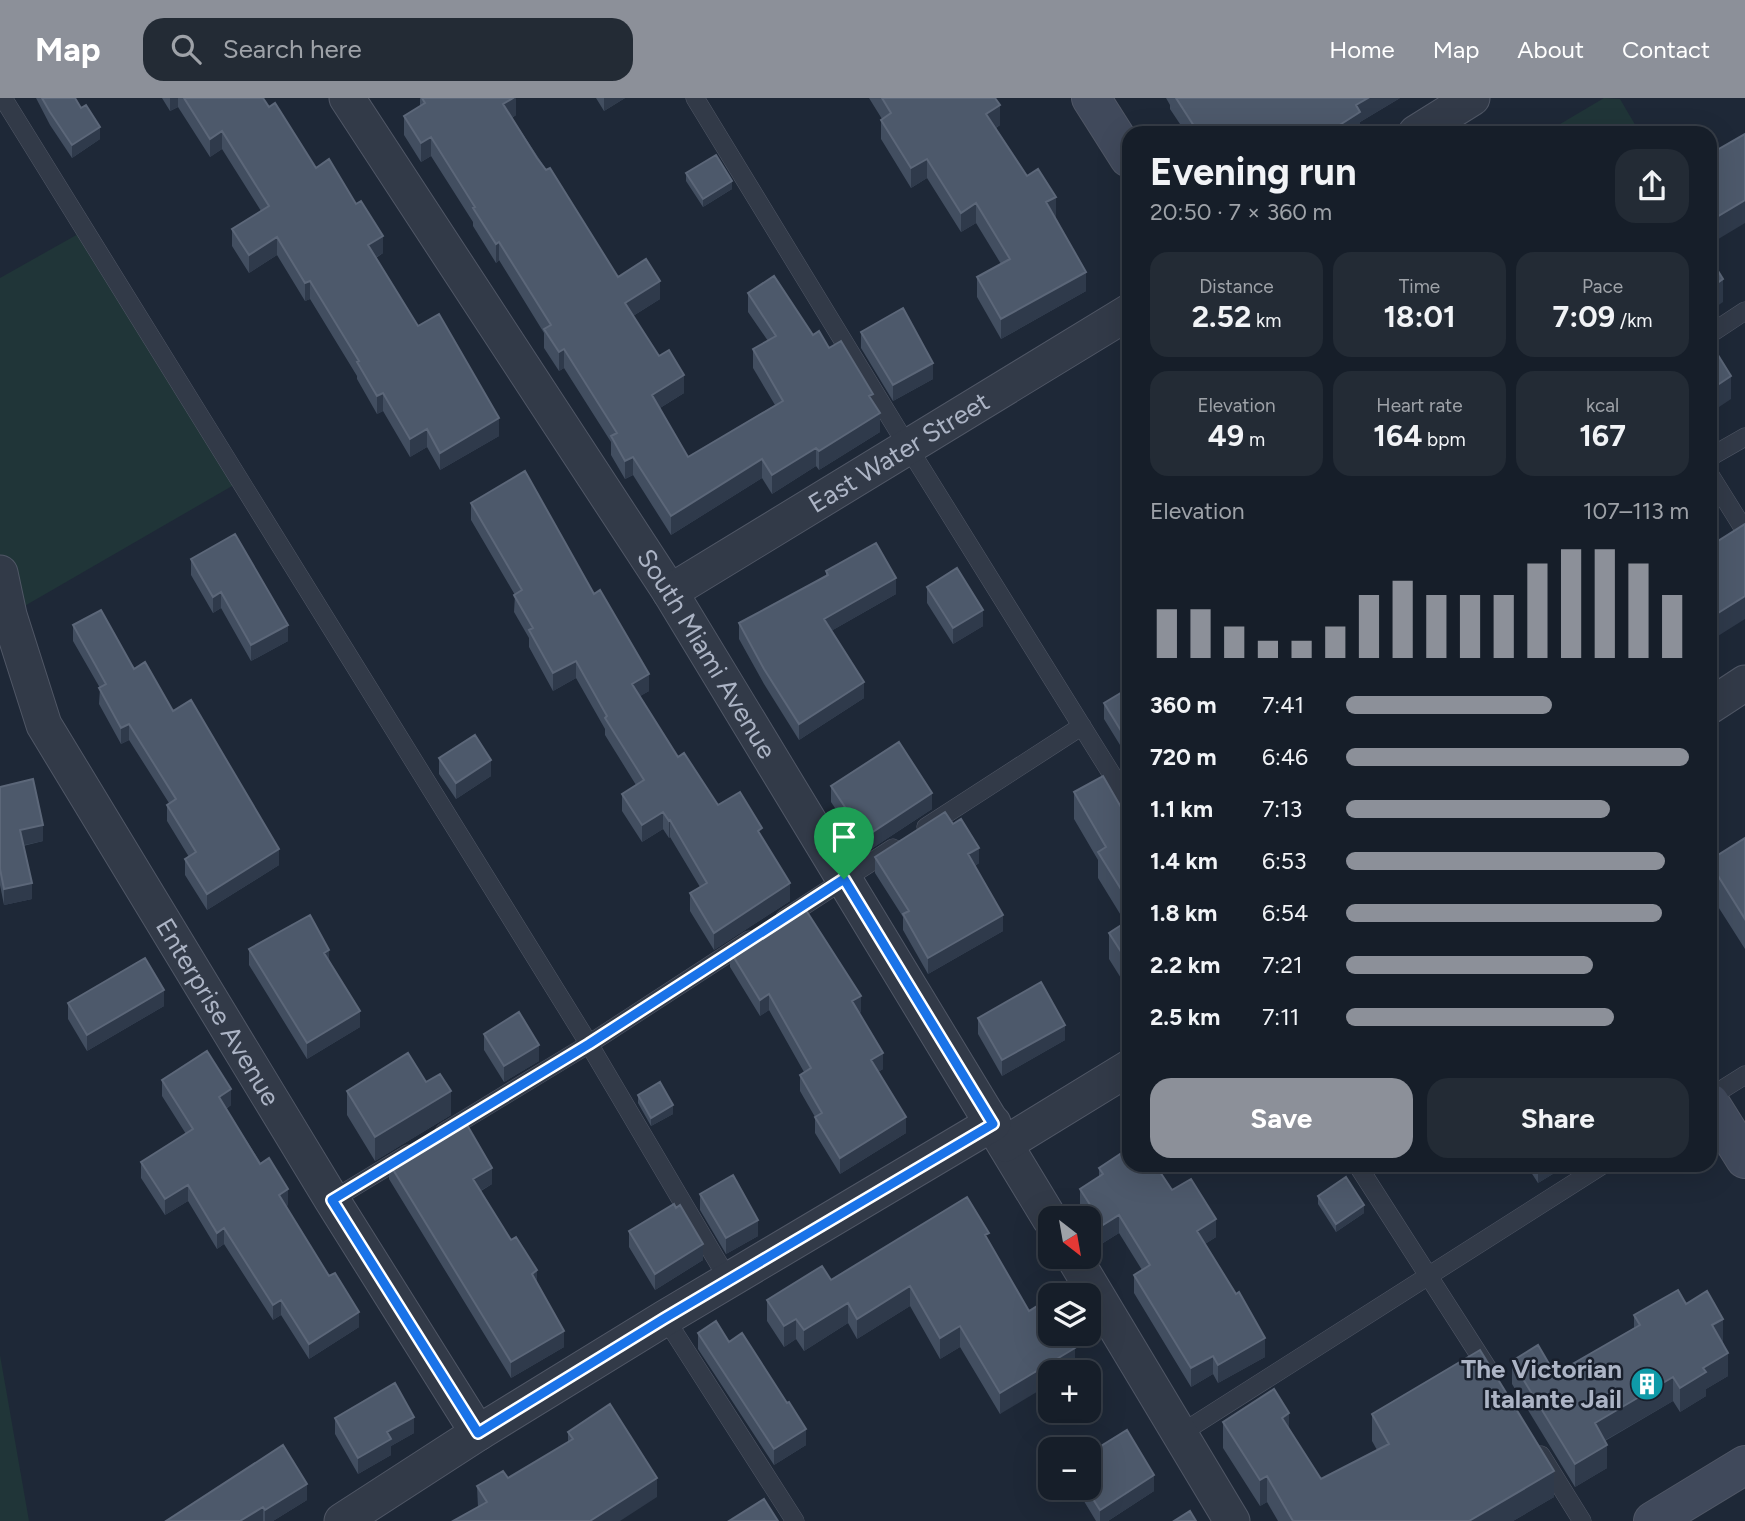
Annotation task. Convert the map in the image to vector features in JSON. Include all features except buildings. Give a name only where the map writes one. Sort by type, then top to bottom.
[{"type":"main road","points":[[1091,98],[1122,147]]},
{"type":"main road","points":[[1717,1114],[1745,1159]]},
{"type":"main road","points":[[1653,1521],[1745,1465]]},
{"type":"street","name":"South Miami Avenue","points":[[350,99],[670,592],[1042,1206]]},
{"type":"street","points":[[1427,126],[1470,99]]},
{"type":"street","name":"East Water Street","points":[[670,592],[1122,316]]},
{"type":"street","name":"Enterprise Avenue","points":[[0,573],[9,615],[44,725],[332,1200],[478,1433]]},
{"type":"street","points":[[1717,702],[1745,684]]},
{"type":"street","points":[[363,1515],[478,1433],[665,1318],[999,1134],[1122,1072]]},
{"type":"street","points":[[1081,1269],[1232,1521]]},
{"type":"lane","points":[[3,98],[589,1044],[729,1281]]},
{"type":"lane","points":[[695,98],[1122,791]]},
{"type":"lane","points":[[1717,329],[1745,311]]},
{"type":"lane","points":[[1717,453],[1745,437]]},
{"type":"lane","points":[[1717,486],[1745,531]]},
{"type":"lane","points":[[332,1200],[589,1044],[1082,726]]},
{"type":"lane","points":[[1717,1093],[1745,1075]]},
{"type":"lane","points":[[1362,1172],[1502,1390]]},
{"type":"lane","points":[[1180,1434],[1592,1172]]},
{"type":"lane","points":[[665,1318],[795,1521]]},
{"type":"lane","points":[[1530,1436],[1582,1521]]},
{"type":"green space","points":[[1604,98],[1620,99],[1636,126],[1557,126]]},
{"type":"green space","points":[[87,229],[239,482],[9,615],[0,638],[0,278]]},
{"type":"green space","points":[[0,1355],[29,1521],[0,1521]]},
{"type":"place","name":"The Victorian Italante Jail","points":[[1647,1384]]},
{"type":"route","points":[[844,879],[993,1124],[665,1318],[478,1433],[332,1200],[589,1044],[844,879]]}]
